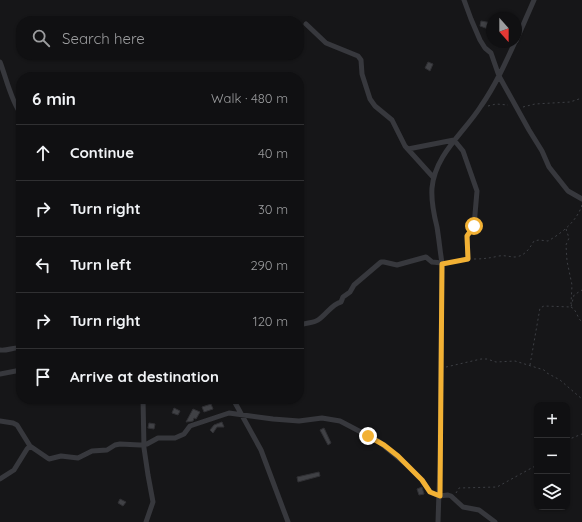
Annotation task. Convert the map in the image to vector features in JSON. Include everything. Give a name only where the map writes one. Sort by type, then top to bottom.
[{"type":"street","points":[[464,0],[471,19],[485,48],[491,53],[499,76],[542,151],[551,170],[568,191],[582,199]]},
{"type":"street","points":[[522,27],[534,0]]},
{"type":"street","points":[[306,24],[326,43],[358,56],[361,60],[362,74],[370,99],[375,106],[392,120],[403,143],[434,176]]},
{"type":"street","points":[[438,522],[440,496],[442,264],[440,243],[431,196],[434,176],[441,160],[454,140],[480,108],[499,76],[513,48]]},
{"type":"street","points":[[0,62],[16,105]]},
{"type":"street","points":[[408,149],[454,140]]},
{"type":"street","points":[[454,140],[463,151],[477,190],[474,226],[467,236],[468,259]]},
{"type":"street","points":[[304,324],[318,320],[337,303],[341,302],[354,285],[381,262],[397,265],[426,257],[432,262],[442,264]]},
{"type":"street","points":[[0,350],[6,351],[16,347]]},
{"type":"street","points":[[0,374],[16,371]]},
{"type":"street","points":[[143,404],[144,444],[153,502],[146,522]]},
{"type":"street","points":[[236,404],[261,450],[288,522]]},
{"type":"street","points":[[0,422],[13,423],[17,425],[30,446],[49,459],[61,456],[76,459],[92,451],[107,450],[115,445],[120,444],[134,446],[144,444],[158,438],[176,438],[184,434],[190,426],[229,413],[292,420],[322,418],[340,421],[384,445],[422,480],[430,492],[440,496],[451,496],[463,507],[479,510],[495,522]]},
{"type":"street","points":[[0,479],[14,470],[30,446]]},
{"type":"path","points":[[480,108],[496,104],[512,105],[518,108],[535,104],[570,102],[582,98]]},
{"type":"path","points":[[442,264],[468,259],[490,258],[506,255],[515,257],[521,256],[534,241],[540,240],[548,242],[566,228],[574,221],[582,205]]},
{"type":"path","points":[[566,228],[569,238],[566,245],[572,285],[571,307]]},
{"type":"path","points":[[571,307],[574,295],[582,290]]},
{"type":"path","points":[[530,365],[540,308],[544,306],[571,307],[574,309],[582,322]]},
{"type":"path","points":[[441,366],[481,359],[496,362],[515,361],[544,370],[560,380],[582,399]]},
{"type":"path","points":[[570,439],[582,434]]},
{"type":"path","points":[[453,499],[459,488],[497,487],[534,467]]},
{"type":"building","points":[[481,21],[486,22],[486,28],[480,26]]},
{"type":"building","points":[[428,62],[433,64],[430,71],[425,68]]},
{"type":"building","points":[[211,404],[213,409],[204,412],[202,407]]},
{"type":"building","points":[[174,408],[180,411],[178,415],[172,413]]},
{"type":"building","points":[[193,409],[200,412],[196,419],[194,418],[193,421],[186,422]]},
{"type":"building","points":[[222,422],[224,427],[217,427],[213,433],[210,430],[214,425]]},
{"type":"building","points":[[149,423],[155,424],[154,429],[148,428]]},
{"type":"building","points":[[324,428],[331,443],[328,445],[320,430]]},
{"type":"building","points":[[319,472],[320,476],[298,482],[297,477]]},
{"type":"building","points":[[422,487],[424,494],[419,495],[417,489]]},
{"type":"building","points":[[120,499],[126,502],[123,506],[118,503]]},
{"type":"route","points":[[368,436],[384,445],[398,456],[422,480],[430,492],[440,496],[442,264],[468,259],[467,236],[474,226]]}]
